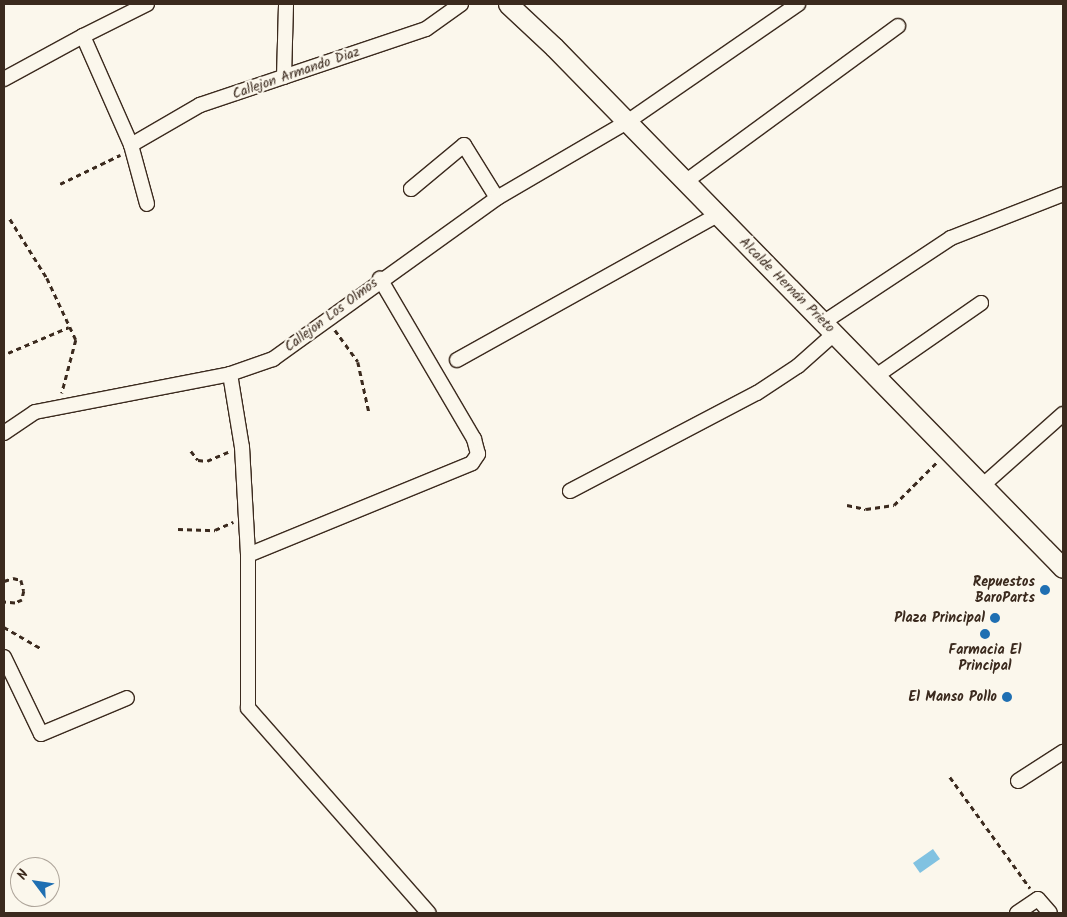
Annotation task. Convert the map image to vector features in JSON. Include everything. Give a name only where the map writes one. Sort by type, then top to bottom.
[{"type":"main road","name":"Alcalde Hernán Prieto","points":[[508,4],[627,122],[983,486],[1059,557]]},
{"type":"street","points":[[4,79],[147,4]]},
{"type":"street","points":[[284,77],[286,4]]},
{"type":"street","name":"Callejon Armando Diaz","points":[[130,142],[200,105],[426,29],[460,4]]},
{"type":"street","name":"Callejon Los Olmos","points":[[4,433],[35,412],[230,374],[273,359],[380,279],[497,198],[627,122],[798,4]]},
{"type":"street","points":[[685,182],[898,26]]},
{"type":"street","points":[[83,36],[130,142],[147,204]]},
{"type":"street","points":[[411,189],[464,145],[497,198]]},
{"type":"street","points":[[570,491],[757,393],[798,366],[830,328],[951,238],[1063,194]]},
{"type":"street","points":[[457,360],[718,216]]},
{"type":"street","points":[[248,554],[472,463],[478,454],[474,439],[380,279]]},
{"type":"street","points":[[876,376],[981,303]]},
{"type":"street","points":[[230,374],[242,444],[246,516],[248,554],[248,708],[429,913]]},
{"type":"street","points":[[983,486],[1063,414]]},
{"type":"street","points":[[4,658],[41,734],[127,698]]},
{"type":"street","points":[[1018,782],[1063,752]]},
{"type":"street","points":[[1017,913],[1038,899],[1050,913]]},
{"type":"path","points":[[60,184],[124,153],[130,142]]},
{"type":"path","points":[[10,218],[47,278],[76,340],[58,406]]},
{"type":"path","points":[[327,318],[358,362],[369,412]]},
{"type":"path","points":[[8,352],[70,327]]},
{"type":"path","points":[[191,451],[198,460],[208,461],[242,444]]},
{"type":"path","points":[[847,505],[866,510],[894,506],[948,449]]},
{"type":"path","points":[[178,529],[215,530],[246,516]]},
{"type":"path","points":[[4,581],[13,578],[21,580],[24,591],[22,600],[15,603],[4,602]]},
{"type":"path","points":[[4,627],[42,649]]},
{"type":"path","points":[[950,777],[1038,899]]},
{"type":"water","points":[[933,849],[940,859],[920,873],[913,863]]},
{"type":"place","name":"Repuestos BaroParts","points":[[1045,590]]},
{"type":"place","name":"Plaza Principal","points":[[995,618]]},
{"type":"place","name":"Farmacia El Principal","points":[[985,634]]},
{"type":"place","name":"El Manso Pollo","points":[[1007,697]]}]
